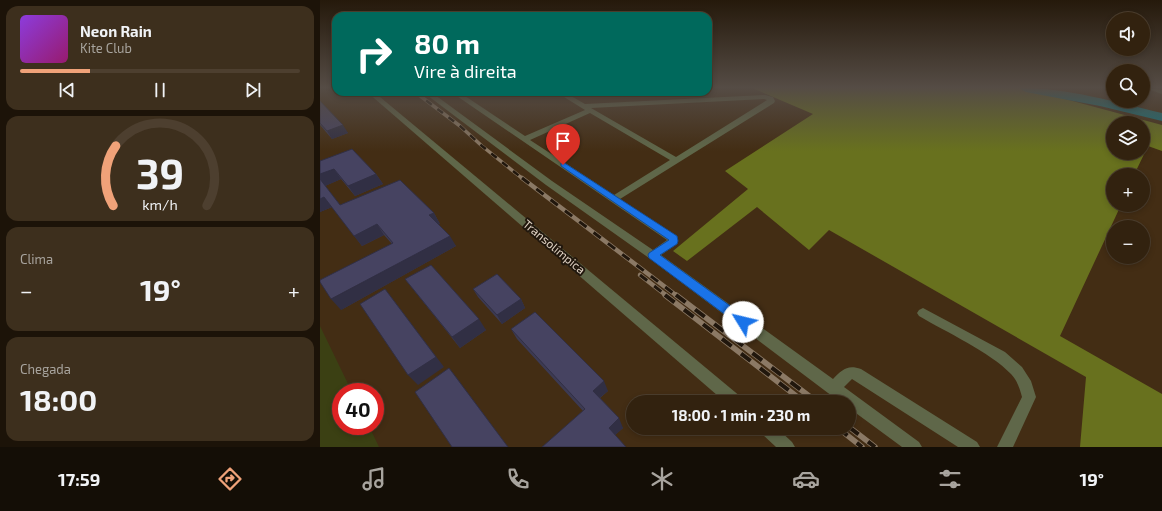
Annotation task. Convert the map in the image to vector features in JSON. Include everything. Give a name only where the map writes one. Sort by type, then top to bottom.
[{"type":"street","name":"Transolímpica","points":[[390,109],[728,395]]},
{"type":"street","points":[[449,109],[549,183],[653,255],[914,447]]},
{"type":"street","points":[[481,109],[673,238],[673,241],[653,255]]},
{"type":"street","points":[[525,139],[586,109]]},
{"type":"street","points":[[589,109],[677,161]]},
{"type":"street","points":[[614,199],[761,109]]},
{"type":"street","points":[[923,313],[1000,356],[1017,371],[1026,386],[1029,397],[1005,447]]},
{"type":"street","points":[[833,388],[850,372],[856,373],[972,447]]},
{"type":"street","points":[[774,435],[787,447]]},
{"type":"green space","points":[[801,109],[1102,109],[1128,116],[1106,116],[1106,160],[1141,160],[1137,168],[1106,168],[1106,212],[1118,212],[1114,220],[1106,220],[1106,237],[1060,336],[1162,394],[1162,447],[1080,447],[1086,377],[829,230],[809,250],[757,207],[687,261],[673,251],[748,189],[725,171],[813,114]]},
{"type":"green space","points":[[1150,122],[1162,125],[1162,151],[1150,147]]},
{"type":"green space","points":[[320,326],[348,383],[332,383],[332,435],[373,435],[379,447],[320,447]]},
{"type":"building","points":[[320,109],[328,109],[343,125],[327,131],[320,123]]},
{"type":"building","points":[[352,149],[376,174],[348,186],[334,169],[320,174],[320,161]]},
{"type":"building","points":[[320,179],[340,205],[400,180],[434,213],[429,215],[450,236],[331,299],[320,280],[393,243],[377,224],[354,236],[324,197],[320,199]]},
{"type":"building","points":[[431,265],[479,319],[452,337],[405,279]]},
{"type":"building","points":[[497,274],[521,299],[497,315],[473,289]]},
{"type":"building","points":[[385,289],[436,357],[408,375],[360,304]]},
{"type":"building","points":[[535,312],[604,381],[593,391],[619,418],[609,428],[626,447],[542,447],[585,409],[511,329]]},
{"type":"building","points":[[449,368],[508,447],[452,447],[415,392]]},
{"type":"waterway","points":[[1128,109],[1162,117]]},
{"type":"railway","points":[[437,109],[523,179]]},
{"type":"railway","points":[[522,178],[677,296]]},
{"type":"railway","points":[[640,275],[667,296]]},
{"type":"railway","points":[[665,295],[795,395]]},
{"type":"railway","points":[[676,295],[808,395]]},
{"type":"railway","points":[[856,432],[875,447]]},
{"type":"railway","points":[[847,435],[862,447]]},
{"type":"route","points":[[563,165],[673,238],[673,241],[653,255],[743,322]]}]
